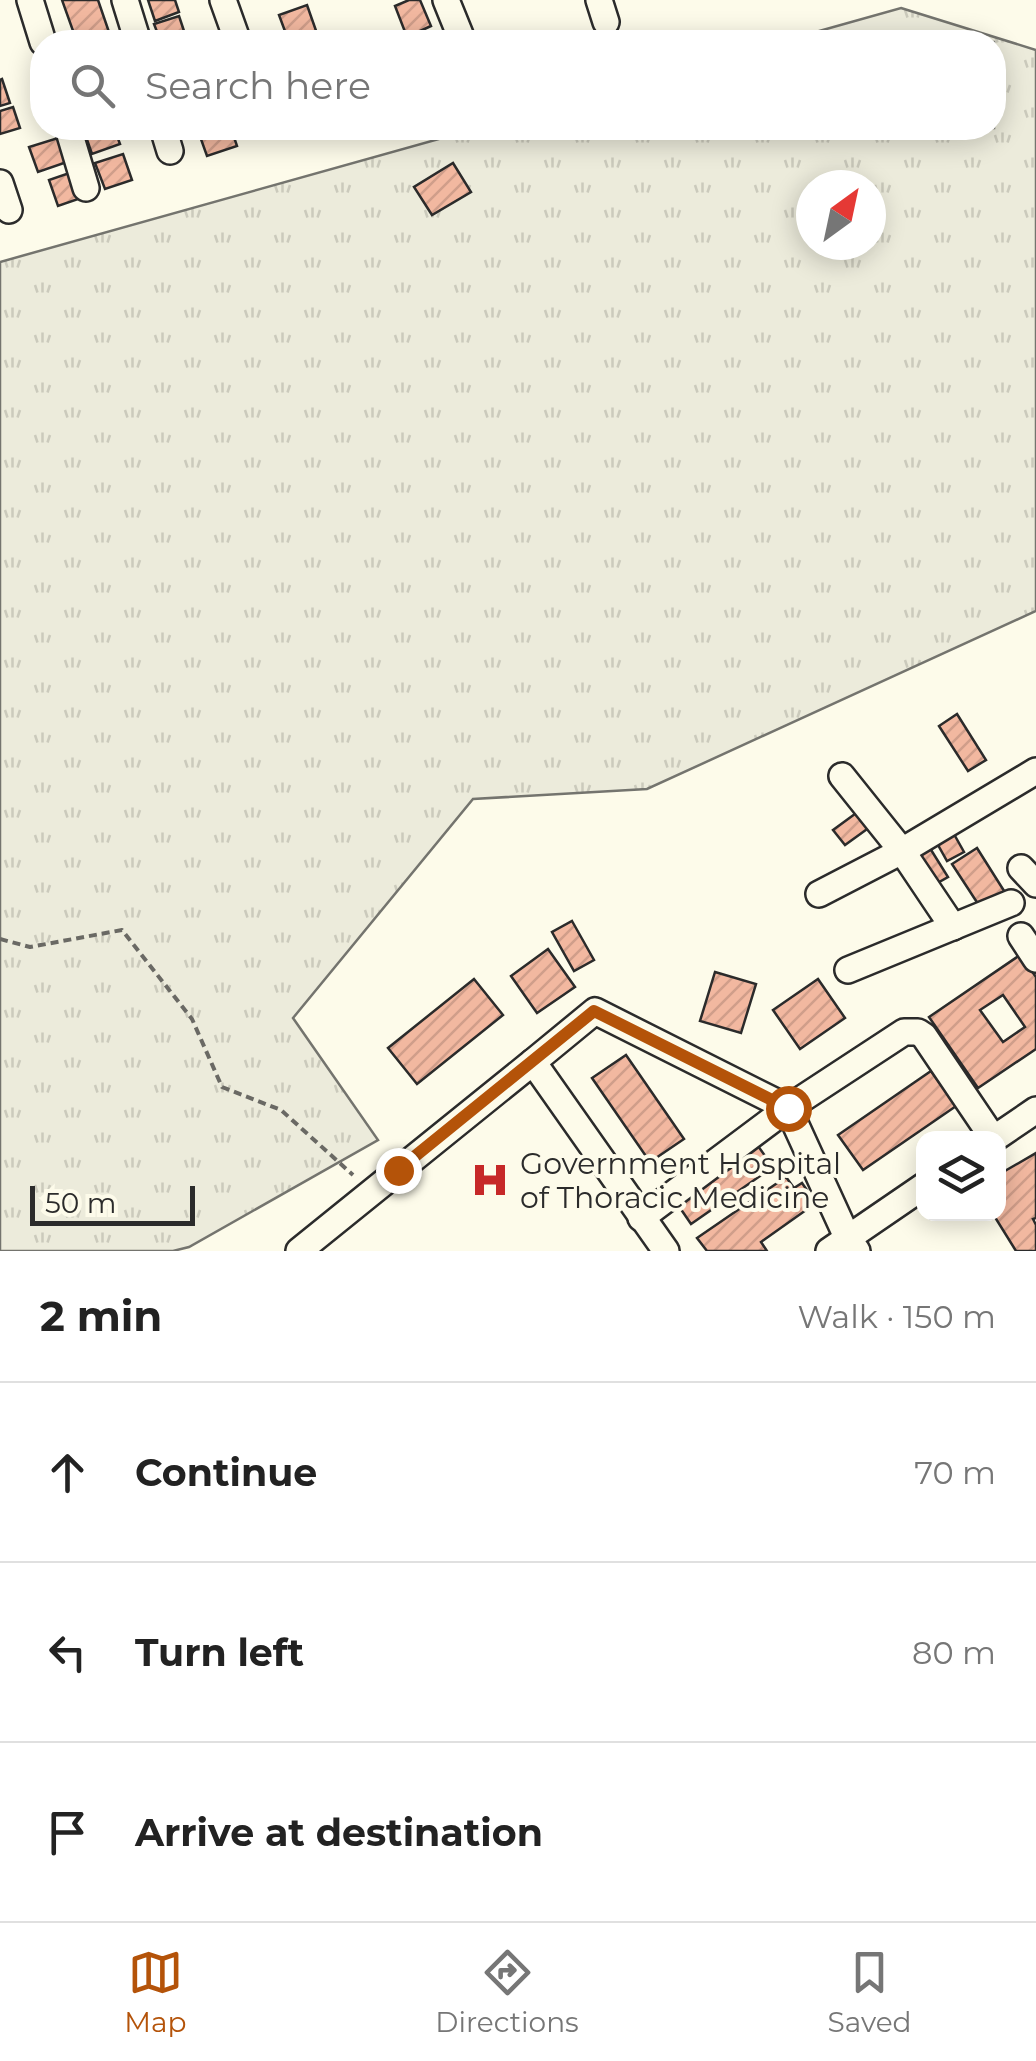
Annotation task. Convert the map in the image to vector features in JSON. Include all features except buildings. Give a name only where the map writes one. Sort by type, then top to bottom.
[{"type":"street","points":[[30,0],[39,30]]},
{"type":"street","points":[[125,0],[134,30]]},
{"type":"street","points":[[223,0],[234,30]]},
{"type":"street","points":[[446,0],[458,30]]},
{"type":"street","points":[[72,140],[86,188]]},
{"type":"street","points":[[0,182],[9,210]]},
{"type":"street","points":[[819,894],[1036,772]]},
{"type":"street","points":[[842,776],[902,850],[953,927]]},
{"type":"street","points":[[848,970],[1011,903]]},
{"type":"street","points":[[1021,936],[1036,959]]},
{"type":"street","points":[[300,1251],[594,1011],[788,1108],[844,1246],[916,1192]]},
{"type":"street","points":[[641,1218],[788,1108],[904,1032],[924,1036],[989,1131]]},
{"type":"street","points":[[533,1062],[666,1251]]},
{"type":"street","points":[[1004,1131],[1036,1110]]},
{"type":"path","points":[[0,938],[30,947],[122,930],[192,1020],[222,1087],[281,1110],[372,1192]]},
{"type":"green space","points":[[901,8],[972,30],[823,30]]},
{"type":"green space","points":[[1006,41],[1036,50],[1036,611],[647,789],[473,799],[293,1018],[378,1140],[189,1247],[173,1251],[0,1251],[0,262],[435,140],[1006,140]]},
{"type":"place","name":"Government Hospital of Thoracic Medicine","points":[[490,1180]]},
{"type":"route","points":[[398,1170],[594,1011],[788,1108]]}]
